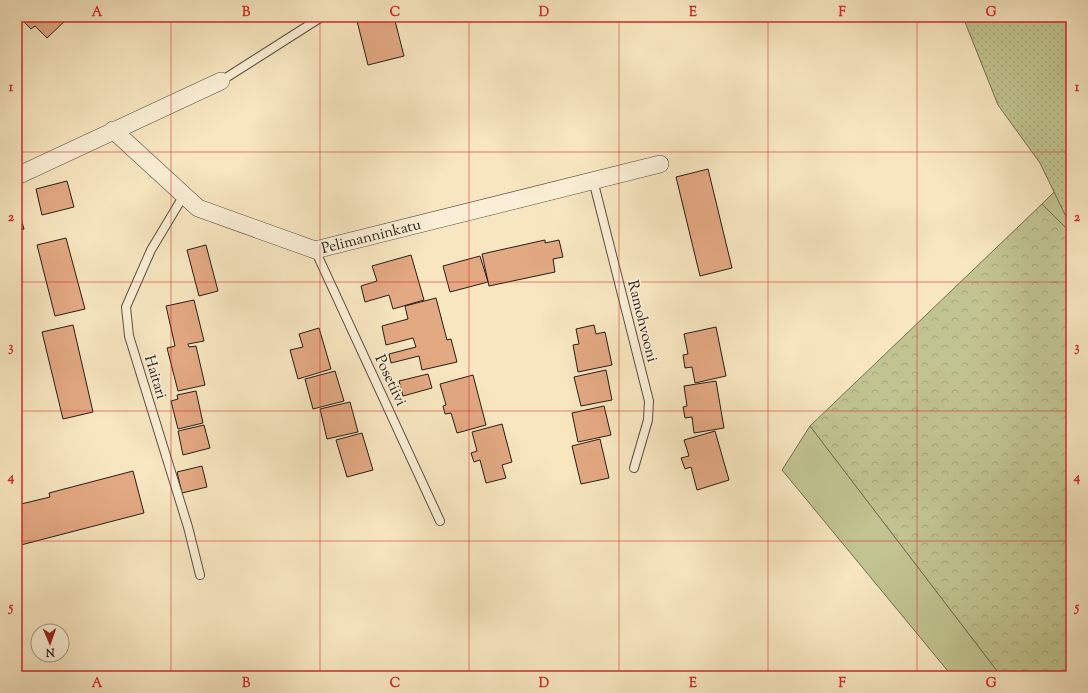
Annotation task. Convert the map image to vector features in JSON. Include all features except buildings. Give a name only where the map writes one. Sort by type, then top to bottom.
[{"type":"street","points":[[17,176],[221,81]]},
{"type":"street","name":"Pelimanninkatu","points":[[113,130],[198,208],[315,250],[660,164]]},
{"type":"lane","points":[[221,81],[320,18]]},
{"type":"lane","name":"Ramohvooni","points":[[593,180],[649,401],[648,420],[634,468]]},
{"type":"lane","name":"Haitari","points":[[184,195],[151,250],[126,307],[129,336],[186,519],[200,575]]},
{"type":"lane","name":"Posetiivi","points":[[315,250],[440,521]]},
{"type":"green space","points":[[963,17],[1071,17],[1071,227],[1040,163],[998,105]]},
{"type":"green space","points":[[1071,175],[1071,233],[1042,204]]},
{"type":"green space","points":[[1042,204],[1071,233],[1071,676],[1001,676],[810,426]]},
{"type":"green space","points":[[810,426],[1001,676],[952,676],[782,470]]}]
